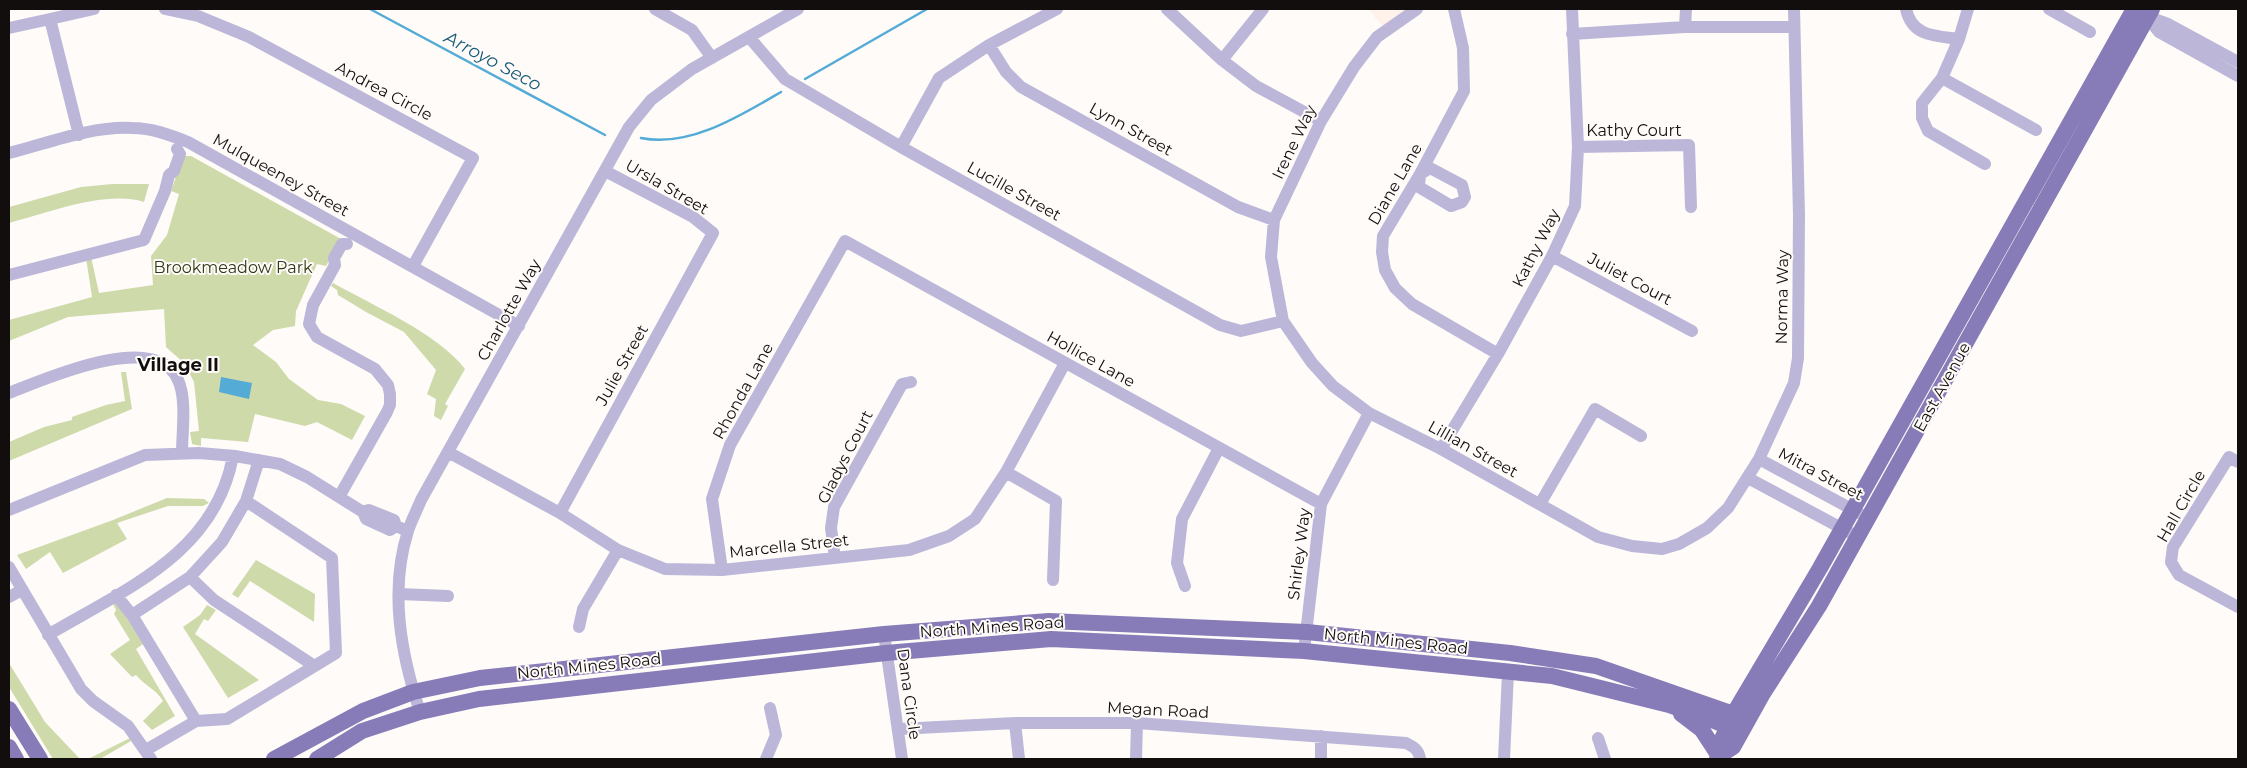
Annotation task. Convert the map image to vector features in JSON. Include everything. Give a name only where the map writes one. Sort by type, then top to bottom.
[{"type":"main road","name":"East Avenue","points":[[1718,758],[1733,747],[1738,722],[1842,529],[2132,9]]},
{"type":"main road","name":"East Avenue","points":[[1738,722],[1819,606],[2150,13]]},
{"type":"main road","name":"North Mines Road","points":[[274,759],[363,711],[413,692],[480,678],[884,634],[1049,621],[1306,632],[1510,653],[1601,668],[1738,722]]},
{"type":"main road","name":"North Mines Road","points":[[317,759],[362,731],[420,712],[479,699],[886,654],[1051,640],[1304,651],[1552,676],[1738,722]]},
{"type":"main road","points":[[1508,672],[1522,662],[1534,662],[1586,672],[1601,668]]},
{"type":"main road","points":[[1669,705],[1702,730],[1718,758]]},
{"type":"main road","points":[[9,709],[40,759]]},
{"type":"main road","points":[[9,747],[16,759]]},
{"type":"street","points":[[9,28],[94,9]]},
{"type":"street","name":"Andrea Circle","points":[[165,9],[198,16],[249,37],[473,158],[413,266]]},
{"type":"street","points":[[656,9],[692,30],[712,58]]},
{"type":"street","name":"Charlotte Way","points":[[420,712],[413,692],[401,638],[399,594],[402,561],[408,531],[422,500],[629,127],[651,100],[692,69],[798,9]]},
{"type":"street","points":[[901,147],[939,78],[989,45],[1057,9]]},
{"type":"street","points":[[1167,9],[1222,60],[1256,86],[1321,121]]},
{"type":"street","points":[[1222,60],[1262,9]]},
{"type":"street","name":"Irene Way","points":[[1282,322],[1271,257],[1274,220],[1321,121],[1354,67],[1377,37],[1417,9]]},
{"type":"street","name":"Diane Lane","points":[[1454,9],[1463,48],[1464,91],[1420,174],[1382,236],[1382,252],[1385,270],[1395,288],[1412,304],[1498,354]]},
{"type":"street","name":"Kathy Way","points":[[1441,449],[1498,354],[1552,256],[1575,206],[1578,147],[1572,9]]},
{"type":"street","points":[[1685,27],[1686,9]]},
{"type":"street","name":"Norma Way","points":[[1679,544],[1707,528],[1728,508],[1759,459],[1794,384],[1798,358],[1799,215],[1794,9]]},
{"type":"street","points":[[1906,9],[1909,19],[1916,28],[1930,36],[1959,39]]},
{"type":"street","points":[[1968,9],[1959,39],[1942,78],[1922,103],[1922,118],[1928,131],[1985,164]]},
{"type":"street","points":[[2049,9],[2090,32]]},
{"type":"street","points":[[2132,9],[2150,13],[2238,62]]},
{"type":"street","points":[[2150,13],[2159,32],[2238,76]]},
{"type":"street","points":[[50,19],[79,135]]},
{"type":"street","points":[[1572,34],[1685,27],[1793,27]]},
{"type":"street","name":"Lucille Street","points":[[749,37],[785,78],[901,147],[1220,325],[1241,331],[1282,322]]},
{"type":"street","name":"Lynn Street","points":[[989,45],[1006,72],[1021,86],[1238,207],[1274,220]]},
{"type":"street","points":[[1942,78],[2036,130]]},
{"type":"street","name":"Mulqueeney Street","points":[[9,153],[110,128],[133,128],[162,132],[179,144],[350,238],[413,266],[519,326]]},
{"type":"street","points":[[9,275],[144,240],[165,191],[169,175],[166,170],[172,152],[179,144]]},
{"type":"street","name":"Kathy Court","points":[[1578,147],[1689,145],[1691,207]]},
{"type":"street","name":"Ursla Street","points":[[605,170],[693,217],[713,233]]},
{"type":"street","name":"Julie Street","points":[[560,512],[713,233]]},
{"type":"street","points":[[339,497],[388,412],[390,394],[388,385],[375,369],[318,337],[310,324],[313,305],[335,265],[334,258],[342,244],[350,238]]},
{"type":"street","name":"Hollice Lane","points":[[845,241],[1321,504]]},
{"type":"street","name":"Rhonda Lane","points":[[722,570],[712,498],[730,445],[845,241]]},
{"type":"street","name":"Juliet Court","points":[[1552,256],[1692,331]]},
{"type":"street","name":"Lillian Street","points":[[1282,322],[1312,363],[1333,386],[1369,413],[1441,449],[1598,537],[1632,546],[1662,549],[1679,544]]},
{"type":"street","points":[[9,393],[90,364],[131,356],[156,360],[165,365],[178,380],[182,398],[182,453]]},
{"type":"street","name":"Marcella Street","points":[[448,452],[560,512],[618,550],[665,569],[722,570],[909,550],[949,536],[975,518],[1006,472],[1065,363]]},
{"type":"street","name":"Gladys Court","points":[[835,558],[831,528],[834,507],[902,384],[911,382]]},
{"type":"street","points":[[1540,504],[1595,409],[1641,436]]},
{"type":"street","name":"Shirley Way","points":[[1304,651],[1321,504],[1369,413]]},
{"type":"street","points":[[1185,586],[1177,563],[1182,519],[1219,448]]},
{"type":"street","points":[[9,510],[145,456],[182,453],[233,456],[280,464],[307,477],[363,512],[366,519],[390,530],[396,526],[408,531]]},
{"type":"street","points":[[48,636],[168,563],[186,547],[205,524],[218,502],[230,473],[233,456]]},
{"type":"street","name":"Hall Circle","points":[[2238,462],[2229,457],[2173,547],[2171,562],[2179,575],[2238,608]]},
{"type":"street","name":"Mitra Street","points":[[1759,459],[1868,517]]},
{"type":"street","points":[[132,615],[190,577],[222,542],[246,501],[259,460]]},
{"type":"street","points":[[1006,472],[1056,501],[1053,580]]},
{"type":"street","points":[[1748,478],[1858,537]]},
{"type":"street","points":[[9,566],[48,636],[81,689],[92,701],[128,726],[148,754],[196,721],[227,720],[336,653],[332,558],[246,501]]},
{"type":"street","points":[[579,627],[584,609],[618,550]]},
{"type":"street","points":[[190,577],[214,600],[313,666]]},
{"type":"street","points":[[9,598],[22,590]]},
{"type":"street","points":[[116,594],[132,615],[196,721]]},
{"type":"street","points":[[399,594],[448,596]]},
{"type":"street","name":"Dana Circle","points":[[884,634],[902,759]]},
{"type":"street","points":[[1504,759],[1508,672]]},
{"type":"street","points":[[766,759],[776,735],[770,708]]},
{"type":"street","points":[[1015,723],[1020,759]]},
{"type":"street","name":"Megan Road","points":[[899,729],[1015,723],[1137,723],[1406,744],[1417,753]]},
{"type":"street","points":[[1136,759],[1137,723]]},
{"type":"street","points":[[1321,736],[1321,759]]},
{"type":"street","points":[[1598,738],[1605,759]]},
{"type":"street","points":[[302,743],[312,759]]},
{"type":"shaded area","points":[[1368,9],[1417,9],[1386,30]]},
{"type":"green space","name":"Brookmeadow Park","points":[[185,156],[191,156],[341,239],[326,266],[317,264],[296,311],[295,326],[273,330],[253,345],[276,362],[289,379],[318,400],[341,404],[365,416],[352,440],[317,422],[305,426],[255,414],[248,442],[201,438],[201,446],[192,444],[190,432],[199,431],[194,382],[184,363],[166,347],[164,309],[68,317],[9,341],[9,320],[92,297],[86,258],[91,257],[99,293],[153,285],[151,256],[167,235],[179,194],[171,191],[182,159]]},
{"type":"green space","points":[[112,184],[149,184],[144,202],[129,199],[94,201],[76,204],[9,223],[9,207],[81,187]]},
{"type":"green space","points":[[333,283],[422,332],[453,356],[465,369],[445,404],[448,406],[441,420],[434,416],[436,399],[427,394],[436,370],[404,332],[338,295],[337,290],[331,286]]},
{"type":"green space","points":[[121,372],[126,372],[132,409],[9,461],[9,442],[44,427],[72,420],[72,417],[106,405],[125,401]]},
{"type":"green space","points":[[167,498],[204,499],[209,503],[203,506],[168,506],[117,523],[127,539],[63,573],[50,552],[26,569],[17,555],[113,520]]},
{"type":"green space","points":[[256,560],[315,594],[314,622],[250,581],[238,598],[232,594]]},
{"type":"green space","points":[[118,603],[143,644],[136,649],[175,716],[152,730],[143,721],[163,701],[136,675],[132,677],[110,654],[130,640],[114,614],[116,610],[113,604]]},
{"type":"green space","points":[[207,605],[216,610],[208,621],[204,619],[195,634],[259,680],[228,698],[183,627],[200,615]]},
{"type":"green space","points":[[9,663],[45,722],[80,759],[53,759],[9,687]]},
{"type":"green space","points":[[130,738],[131,741],[100,759],[88,759]]},
{"type":"water","points":[[221,377],[252,383],[249,399],[219,392]]},
{"type":"waterway","name":"Arroyo Seco","points":[[370,9],[605,135]]},
{"type":"waterway","name":"Arroyo Seco","points":[[805,79],[927,9]]},
{"type":"waterway","name":"Arroyo Seco","points":[[641,138],[659,140],[696,134],[731,120],[781,92]]},
{"type":"district","name":"Village II","points":[[178,365]]}]
